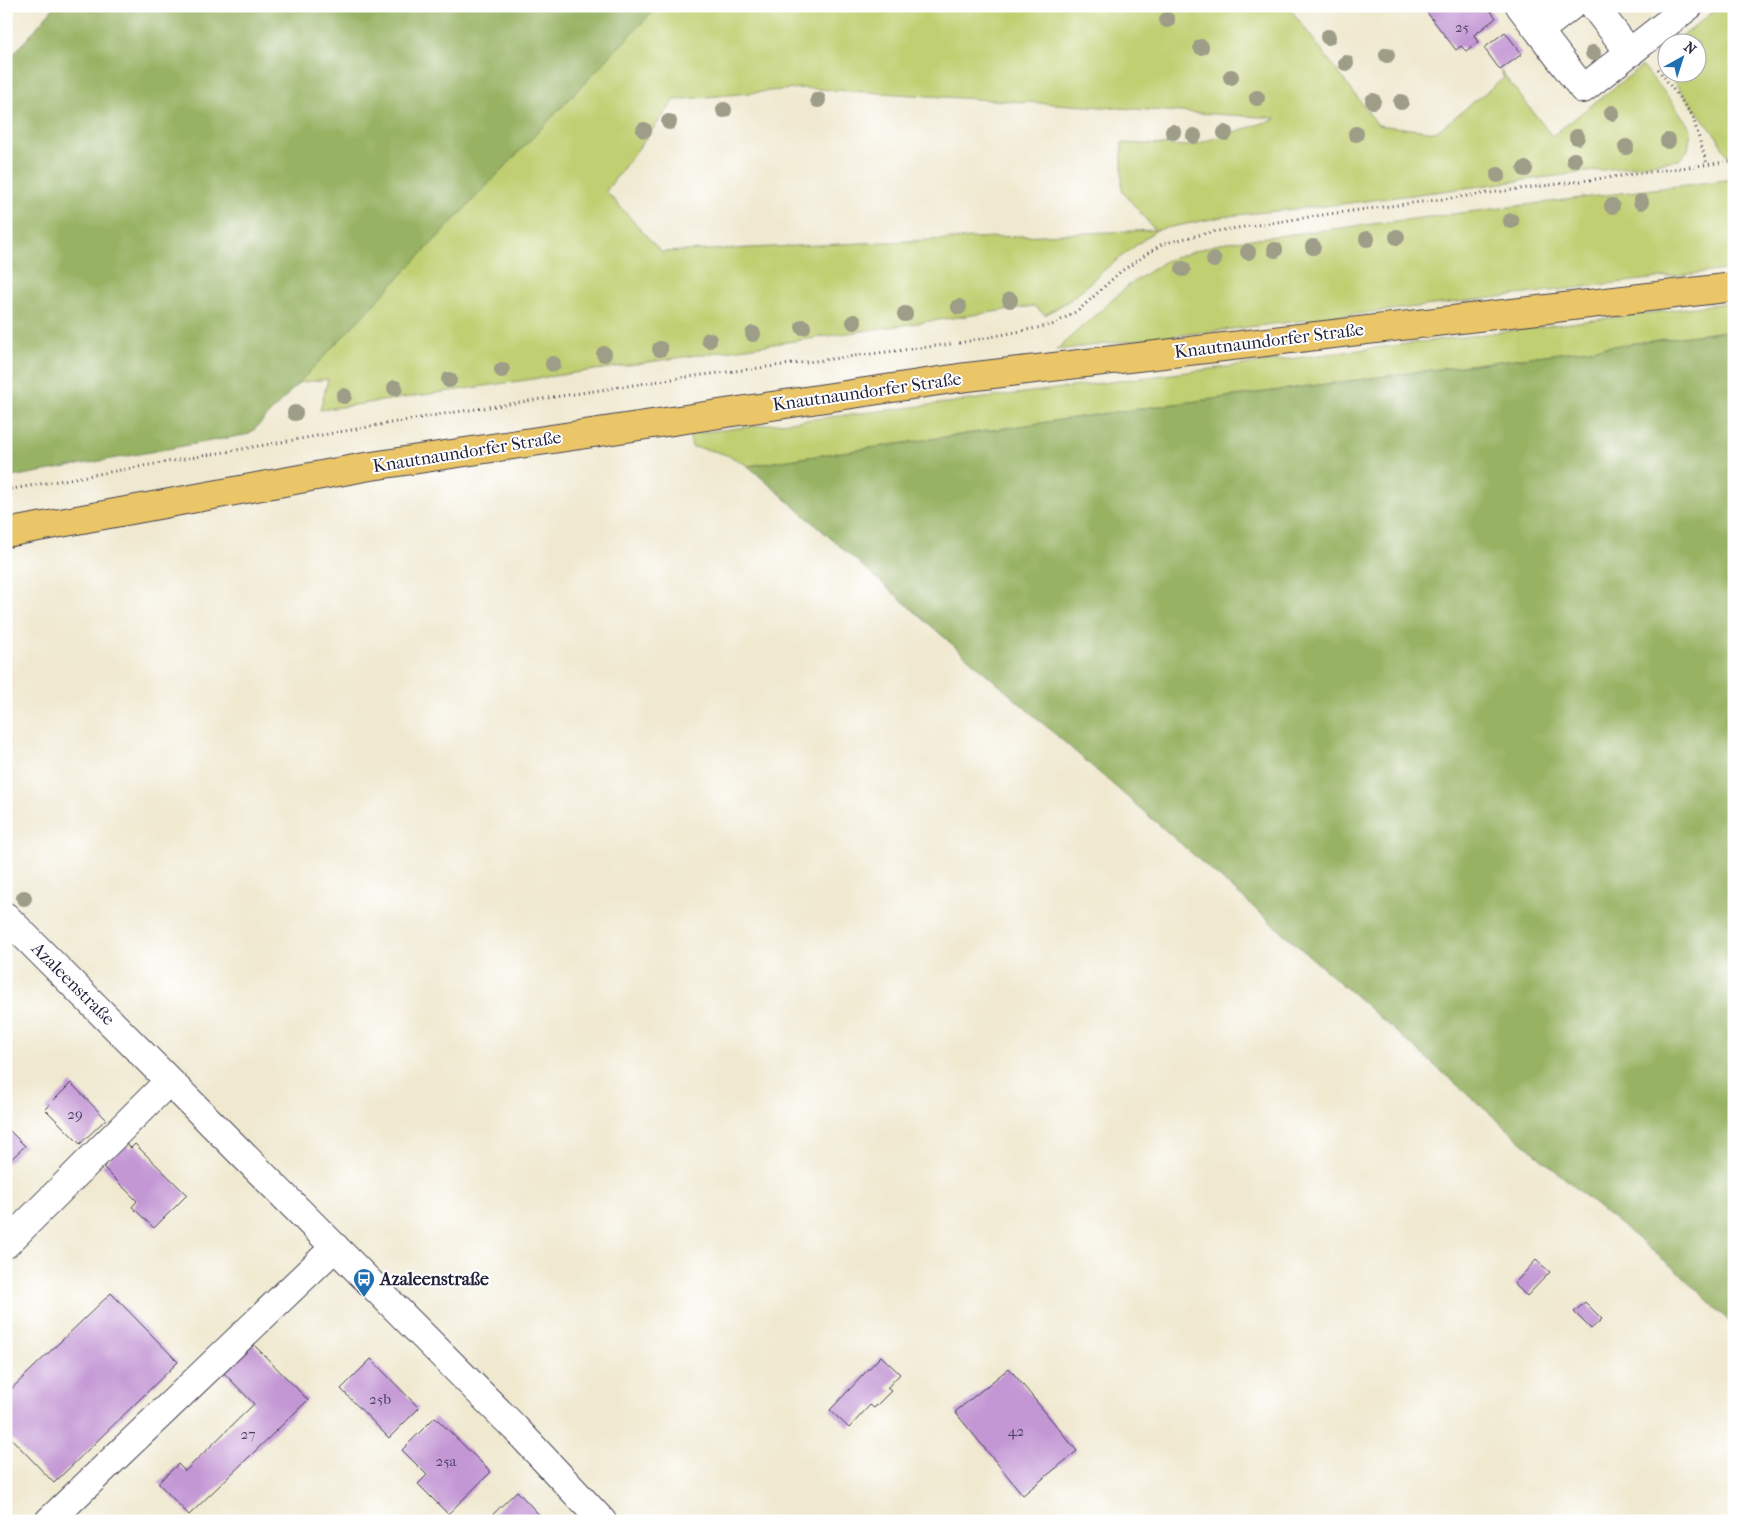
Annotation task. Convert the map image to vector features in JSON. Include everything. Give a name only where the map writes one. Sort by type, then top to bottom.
[{"type":"main road","name":"Knautnaundorfer Straße","points":[[6,533],[365,468],[950,379],[1734,287]]},
{"type":"street","points":[[1520,6],[1583,89],[1689,6]]},
{"type":"street","points":[[1539,32],[1571,6]]},
{"type":"street","points":[[1594,6],[1635,49]]},
{"type":"street","name":"Azaleenstraße","points":[[6,917],[515,1428],[602,1521]]},
{"type":"street","points":[[6,1244],[169,1081]]},
{"type":"street","points":[[49,1521],[335,1248]]},
{"type":"path","points":[[1635,49],[1692,115],[1707,164]]},
{"type":"path","points":[[6,490],[437,415],[669,379],[961,343],[1052,325],[1079,310],[1120,272],[1162,244],[1195,236],[1329,214],[1734,161]]},
{"type":"green space","points":[[55,6],[658,6],[250,434],[6,478],[6,63]]},
{"type":"green space","points":[[658,6],[1288,6],[1378,125],[1436,132],[1504,78],[1500,70],[1552,136],[1642,66],[1667,95],[1691,129],[1688,150],[1679,160],[1342,204],[1227,216],[1156,230],[1104,270],[1070,300],[1045,315],[1034,306],[320,410],[328,379],[297,383]],"holes":[[[802,88],[1276,118],[1189,146],[1122,143],[1122,191],[1155,230],[661,252],[606,191],[675,100]]]},
{"type":"green space","points":[[1721,6],[1734,6],[1734,154],[1727,155],[1717,137],[1674,82],[1708,82],[1708,32],[1687,32]]},
{"type":"green space","points":[[1658,54],[1658,62],[1654,57]]},
{"type":"green space","points":[[1734,179],[1734,269],[1056,350],[1129,285],[1165,261],[1220,243]]},
{"type":"green space","points":[[1734,302],[1734,330],[1122,411],[748,466],[721,453],[692,447],[689,434],[954,402]]},
{"type":"green space","points":[[1734,330],[1734,1326],[1675,1269],[1527,1146],[748,466],[1122,411]]},
{"type":"building","points":[[1422,6],[1487,6],[1496,18],[1474,35],[1478,42],[1466,51],[1461,46],[1456,50]]},
{"type":"building","points":[[1505,32],[1522,54],[1500,70],[1484,48]]},
{"type":"building","points":[[71,1083],[106,1119],[80,1144],[45,1109]]},
{"type":"building","points":[[6,1127],[25,1146],[6,1164]]},
{"type":"building","points":[[125,1143],[131,1148],[135,1144],[187,1195],[154,1228],[132,1207],[137,1201],[102,1166]]},
{"type":"building","points":[[1536,1260],[1550,1272],[1527,1296],[1514,1284]]},
{"type":"building","points":[[111,1293],[178,1362],[54,1483],[6,1433],[6,1394]]},
{"type":"building","points":[[1585,1302],[1602,1319],[1591,1329],[1574,1312]]},
{"type":"building","points":[[252,1343],[308,1400],[189,1515],[158,1483],[178,1464],[185,1471],[254,1404],[223,1372]]},
{"type":"building","points":[[881,1356],[900,1374],[887,1388],[891,1391],[874,1408],[870,1405],[849,1428],[830,1410]]},
{"type":"building","points":[[371,1359],[419,1408],[389,1438],[341,1389]]},
{"type":"building","points":[[1009,1368],[1077,1451],[1023,1495],[955,1412]]},
{"type":"building","points":[[435,1417],[491,1472],[448,1514],[418,1484],[427,1475],[402,1450]]},
{"type":"building","points":[[517,1491],[545,1521],[486,1521]]},
{"type":"place","name":"Azaleenstraße","points":[[364,1298]]}]
